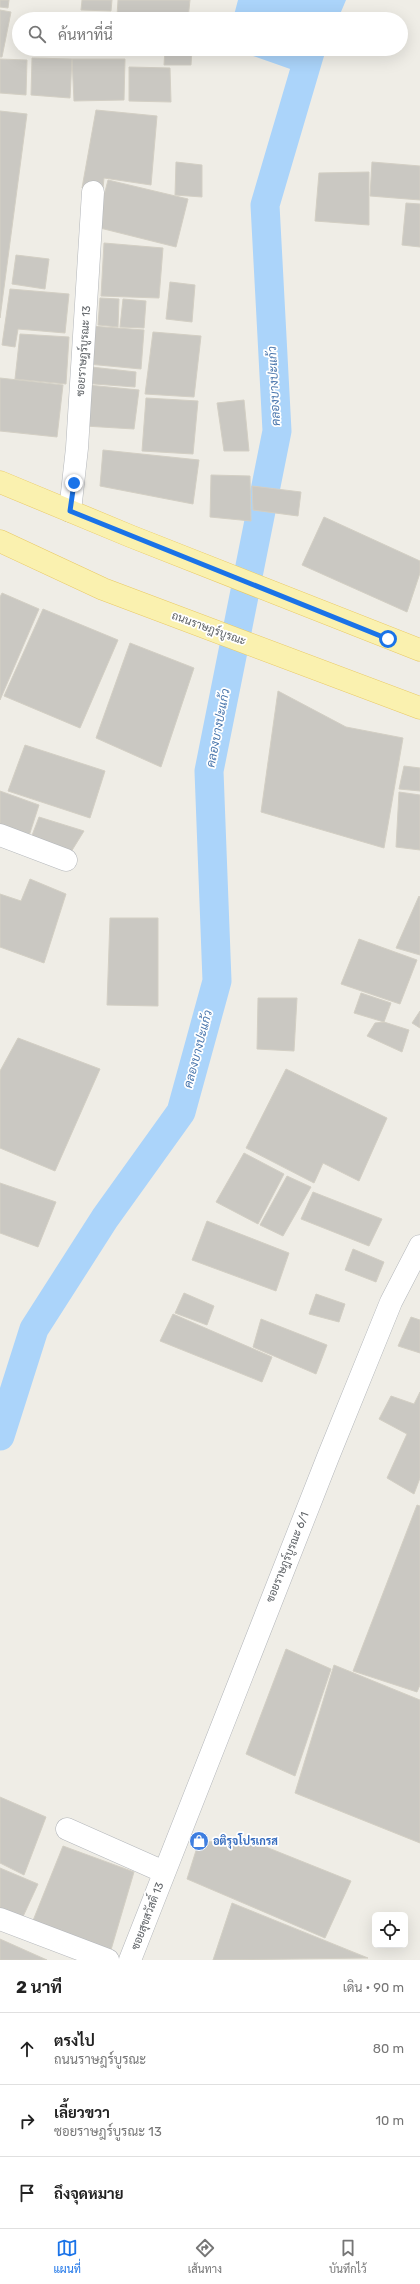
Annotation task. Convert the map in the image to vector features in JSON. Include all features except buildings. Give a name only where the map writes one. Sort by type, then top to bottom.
[{"type":"main road","points":[[0,482],[130,536],[388,639],[420,650]]},
{"type":"main road","name":"ถนนราษฎร์บูรณะ","points":[[0,541],[103,589],[420,708]]},
{"type":"street","name":"ซอยราษฎร์บูรณะ 13","points":[[70,511],[77,448],[93,192]]},
{"type":"street","points":[[0,835],[66,860]]},
{"type":"street","name":"ซอยราษฎร์บูรณะ 6/1","points":[[164,1872],[391,1302],[420,1246]]},
{"type":"street","points":[[67,1829],[164,1872]]},
{"type":"street","name":"ซอยสุขสวัสดิ์ 13","points":[[130,1960],[164,1872]]},
{"type":"street","points":[[0,1919],[108,1960]]},
{"type":"water","points":[[238,0],[346,0],[341,12],[235,12]]},
{"type":"water","points":[[253,56],[322,56],[313,77]]},
{"type":"waterway","name":"คลองบางปะแก้ว","points":[[0,1436],[34,1329],[105,1218],[181,1112],[217,981],[209,771],[277,431],[265,205],[309,56]]},
{"type":"place","name":"อติรุจโปรเกรส","points":[[199,1841]]},
{"type":"route","points":[[74,483],[70,511],[388,639]]}]
